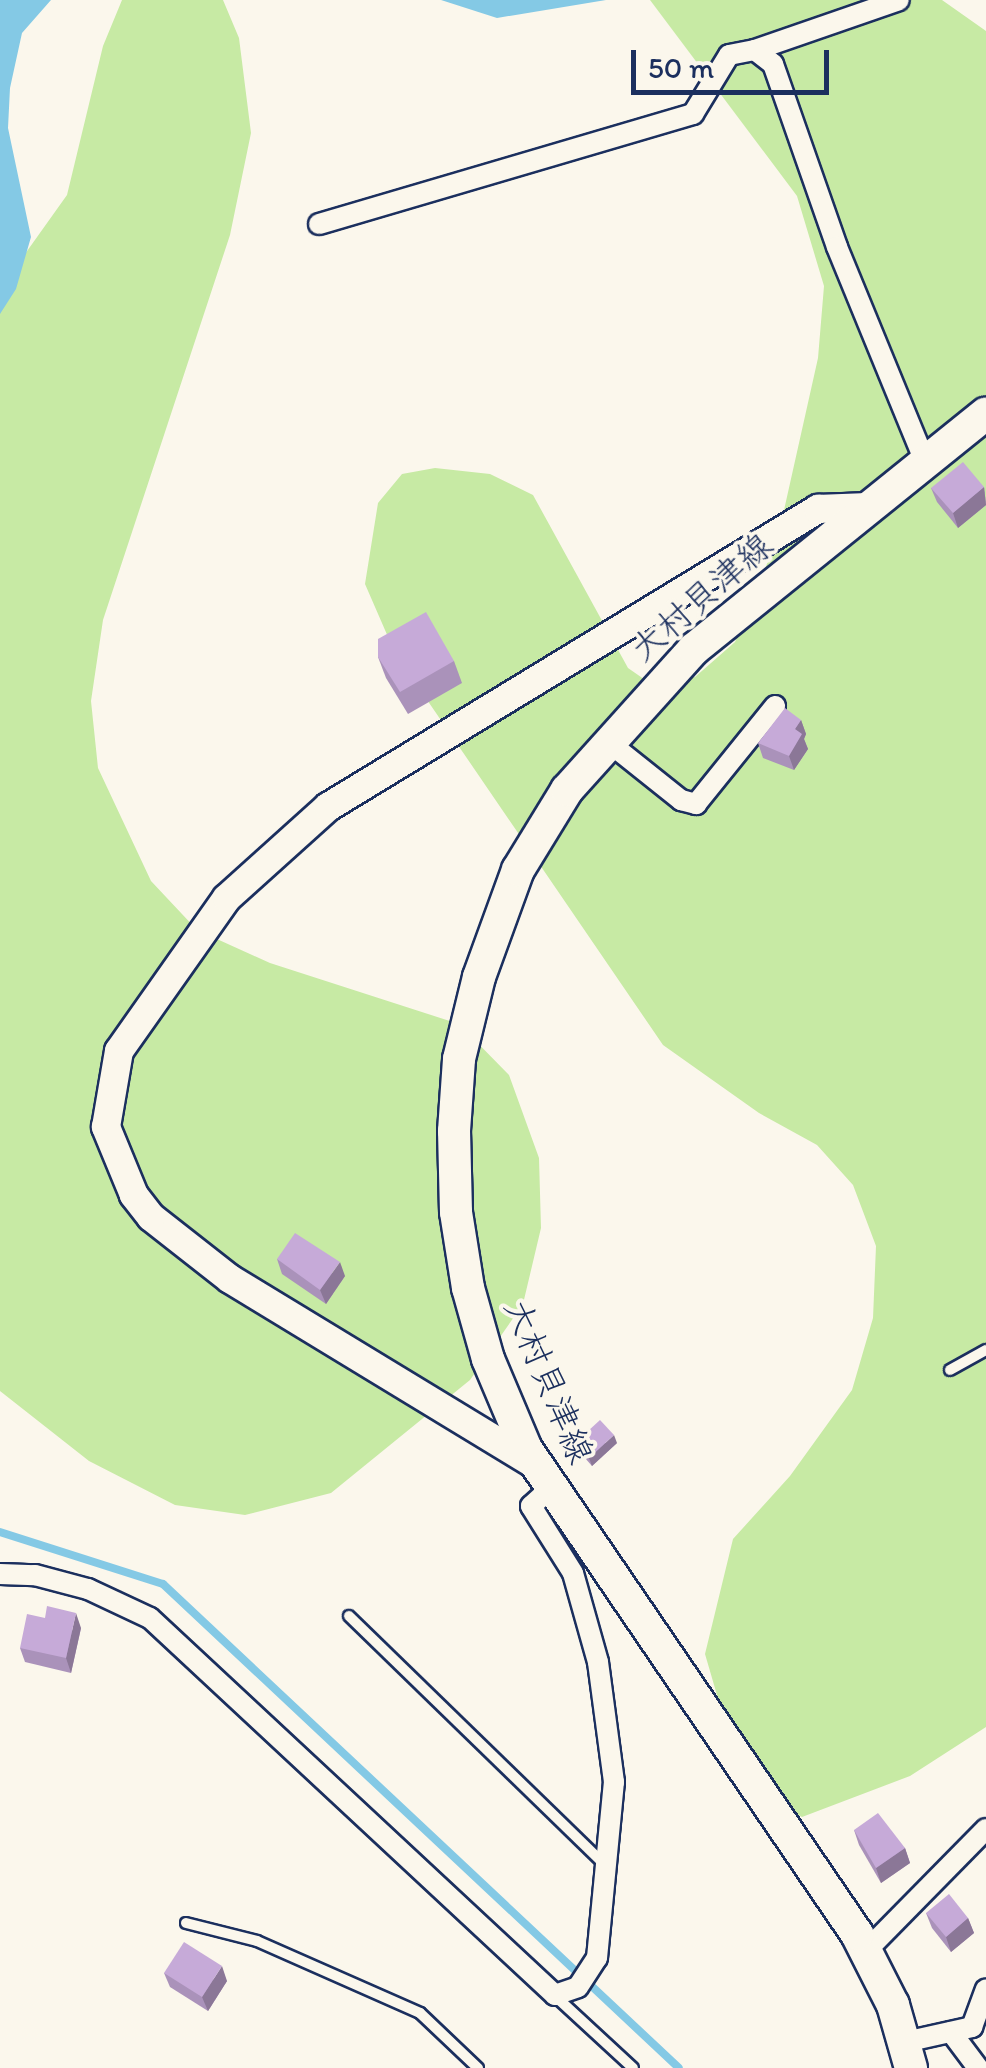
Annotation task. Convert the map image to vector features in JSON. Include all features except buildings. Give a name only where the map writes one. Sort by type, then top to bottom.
[{"type":"main road","name":"大村貝津線","points":[[908,2055],[866,1951],[543,1477],[488,1359],[468,1288],[456,1212],[459,1059],[479,977],[518,870],[607,740],[694,649],[924,459],[986,413]]},
{"type":"street","points":[[318,224],[692,114],[730,54],[754,50],[900,0]]},
{"type":"street","points":[[754,50],[773,64],[838,247],[924,459]]},
{"type":"street","points":[[0,1574],[35,1575],[88,1589],[150,1618],[554,1995],[578,1987],[597,1958],[610,1872],[610,1732],[573,1573],[532,1506],[543,1477],[230,1280],[151,1217],[134,1195],[106,1127],[119,1051],[227,898],[328,807],[818,509],[867,507]]},
{"type":"street","points":[[607,740],[680,800],[696,804],[775,706]]},
{"type":"street","points":[[866,1951],[986,1829]]},
{"type":"street","points":[[908,2055],[952,2032],[972,2027],[986,1989]]},
{"type":"street","points":[[952,2032],[978,2068]]},
{"type":"lane","points":[[950,1370],[986,1350]]},
{"type":"lane","points":[[348,1616],[610,1872]]},
{"type":"lane","points":[[186,1923],[257,1941],[420,2013],[478,2068]]},
{"type":"lane","points":[[554,1995],[633,2068]]},
{"type":"green space","points":[[122,0],[223,0],[239,38],[251,133],[230,235],[103,620],[91,701],[98,768],[151,881],[197,930],[270,963],[459,1024],[509,1075],[539,1158],[541,1228],[523,1304],[470,1380],[331,1493],[245,1515],[175,1505],[89,1461],[0,1391],[0,289],[67,195],[103,46]]},
{"type":"green space","points":[[650,0],[942,0],[986,31],[986,1727],[910,1776],[802,1817],[756,1789],[726,1726],[705,1654],[733,1539],[790,1476],[852,1390],[873,1318],[876,1246],[853,1185],[817,1145],[759,1113],[663,1045],[395,653],[365,584],[378,503],[402,474],[435,468],[490,474],[533,495],[628,668],[651,684],[695,677],[735,642],[778,537],[818,358],[824,286],[797,196]]},
{"type":"water","points":[[0,0],[51,0],[22,33],[10,88],[8,128],[31,237],[16,289],[0,314]]},
{"type":"water","points":[[441,0],[606,0],[497,18]]},
{"type":"waterway","points":[[0,1532],[163,1584],[679,2068]]}]
